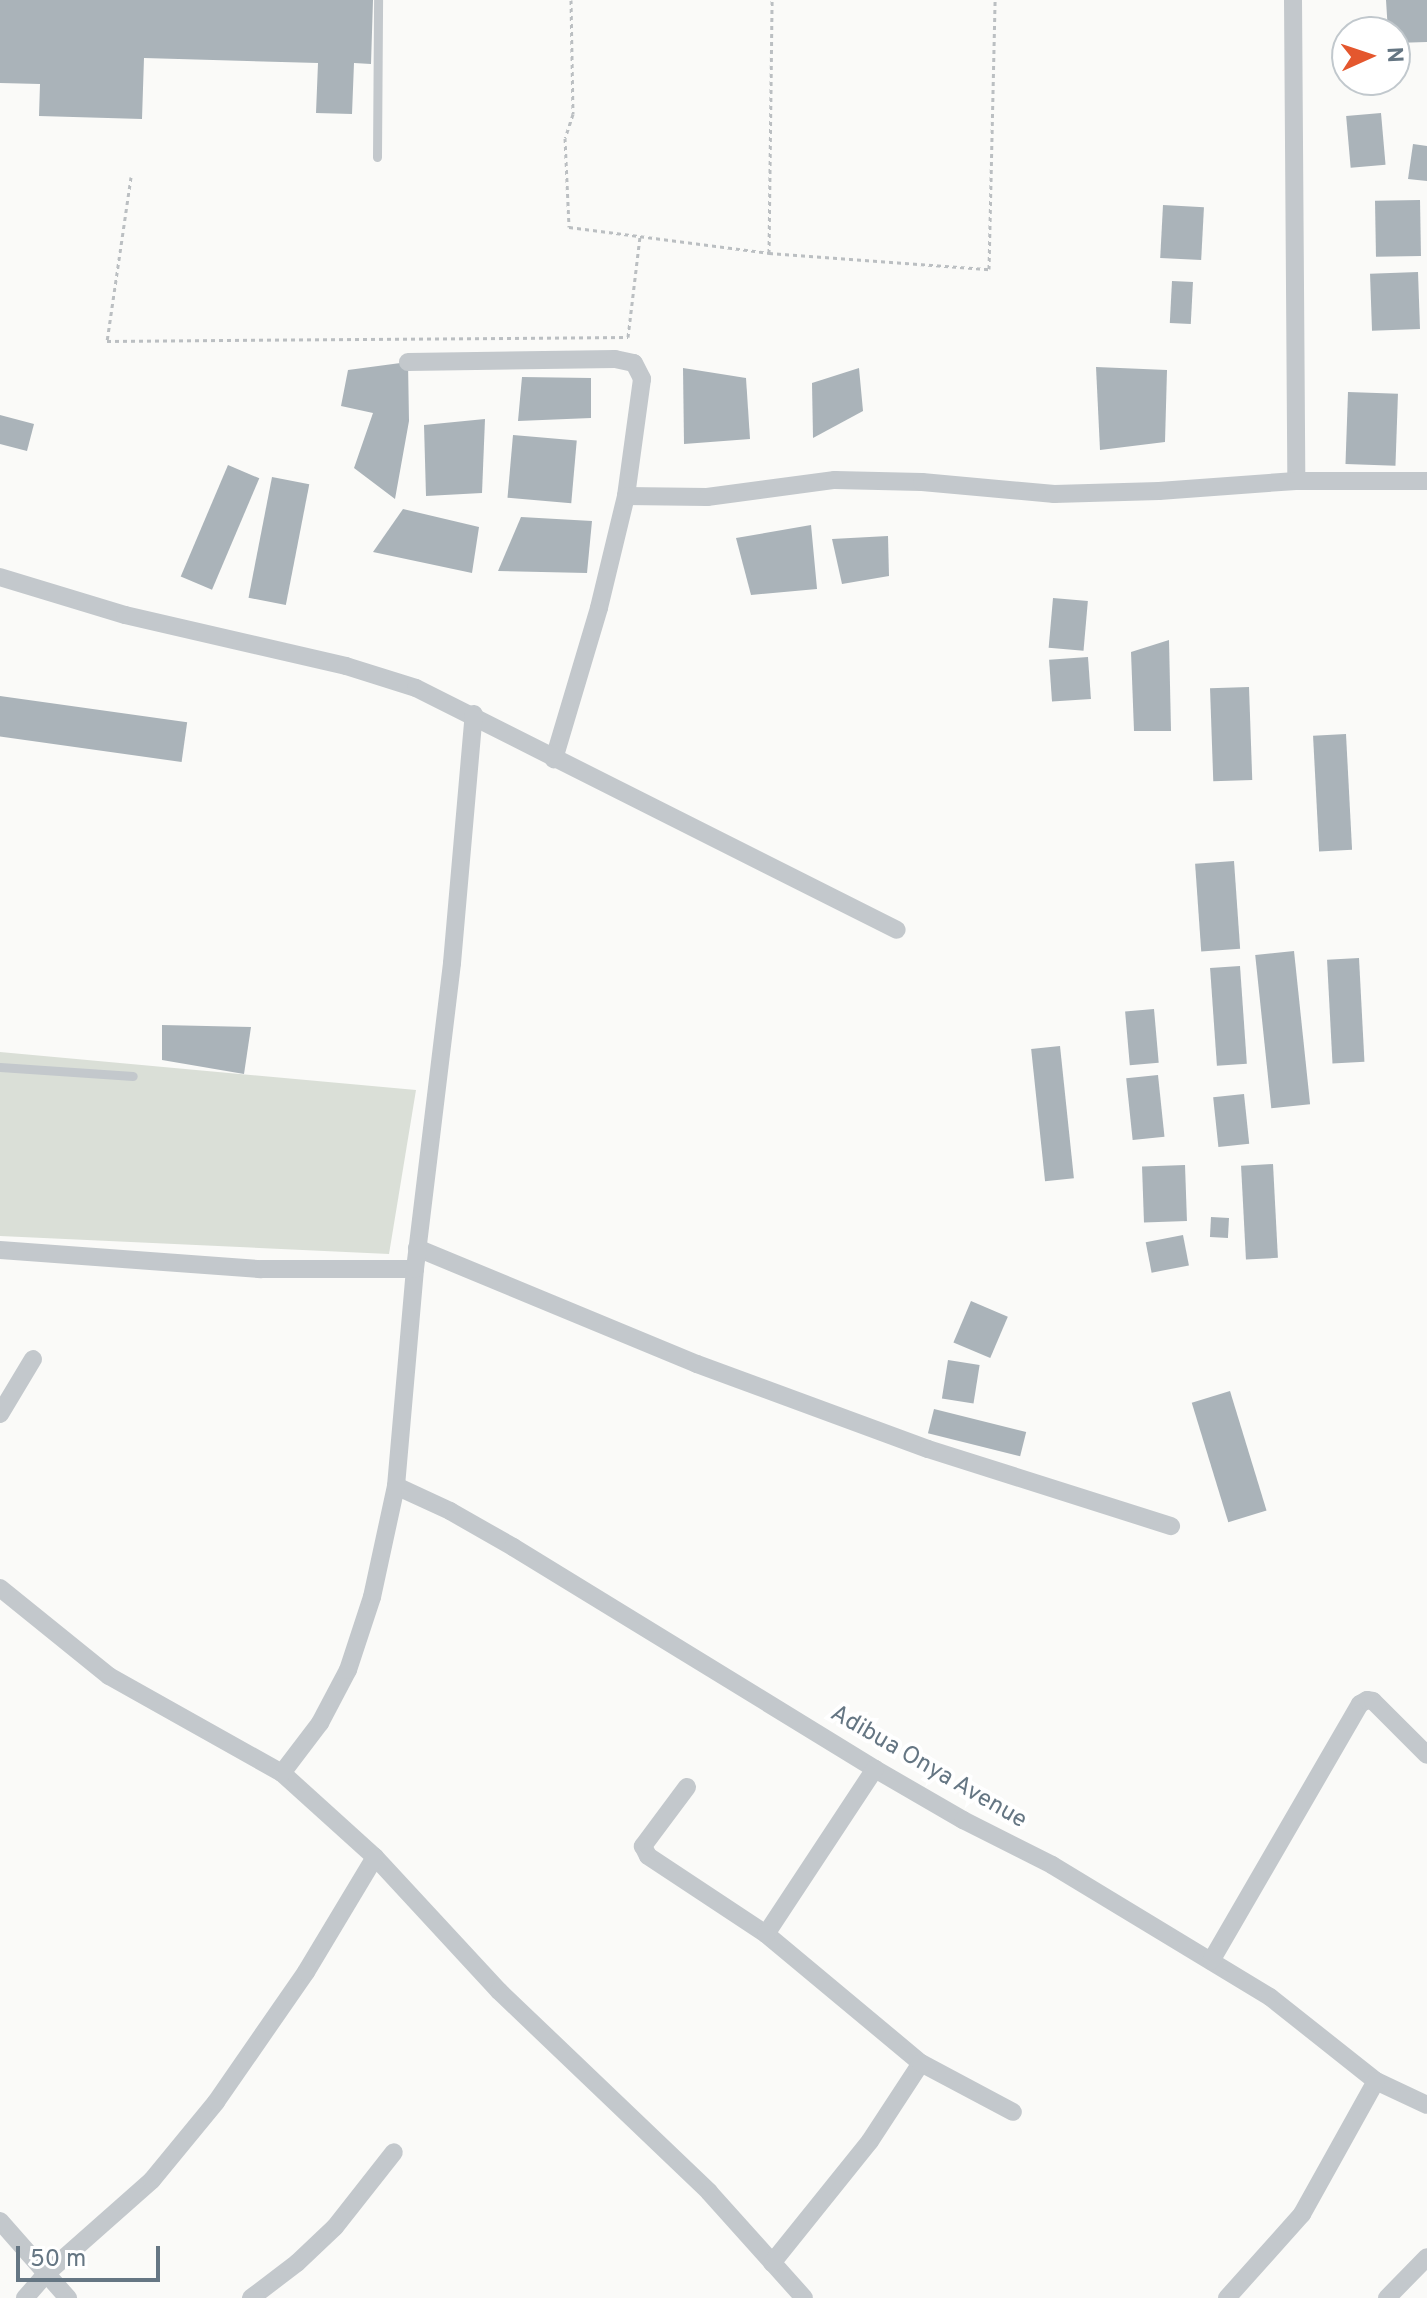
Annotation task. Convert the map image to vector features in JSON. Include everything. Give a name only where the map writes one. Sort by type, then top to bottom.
[{"type":"street","points":[[1293,0],[1296,481]]},
{"type":"street","points":[[408,362],[615,359],[634,363],[642,379],[626,496],[599,608],[554,759]]},
{"type":"street","points":[[626,496],[707,497],[835,480],[922,482],[1054,494],[1296,481],[1427,481]]},
{"type":"street","points":[[0,577],[125,615],[346,666],[416,688],[474,714],[554,759],[897,930]]},
{"type":"street","points":[[282,1773],[320,1723],[348,1670],[372,1597],[396,1486],[417,1248],[452,963],[474,714]]},
{"type":"street","points":[[417,1248],[712,1370],[928,1449],[1171,1526]]},
{"type":"street","points":[[0,1250],[261,1269],[415,1269]]},
{"type":"street","points":[[0,1414],[33,1359]]},
{"type":"street","name":"Adibua Onya Avenue","points":[[396,1486],[450,1511],[513,1547],[875,1769],[963,1820],[1052,1865],[1270,1997],[1376,2081],[1427,2105]]},
{"type":"street","points":[[0,1588],[109,1676],[282,1773],[375,1857],[499,1991],[709,2192],[804,2298]]},
{"type":"street","points":[[1211,1961],[1360,1704],[1373,1701],[1427,1755]]},
{"type":"street","points":[[766,1934],[875,1769]]},
{"type":"street","points":[[687,1787],[643,1846],[648,1856],[766,1934],[921,2063],[1013,2112]]},
{"type":"street","points":[[25,2298],[47,2273],[152,2180],[216,2102],[306,1972],[375,1857]]},
{"type":"street","points":[[772,2263],[870,2141],[921,2063]]},
{"type":"street","points":[[1227,2298],[1302,2214],[1376,2081]]},
{"type":"street","points":[[251,2298],[297,2263],[335,2227],[394,2152]]},
{"type":"street","points":[[0,2221],[68,2298]]},
{"type":"street","points":[[1387,2298],[1427,2257]]},
{"type":"lane","points":[[377,157],[378,0]]},
{"type":"lane","points":[[0,1067],[133,1076]]},
{"type":"path","points":[[571,0],[573,114],[565,138],[569,227],[769,253],[989,269],[995,0]]},
{"type":"path","points":[[769,253],[772,0]]},
{"type":"path","points":[[131,177],[107,341],[628,337],[640,236]]},
{"type":"shaded area","points":[[0,1052],[416,1090],[389,1254],[0,1236]]},
{"type":"building","points":[[0,0],[373,0],[371,64],[354,63],[352,114],[316,113],[318,63],[144,58],[142,119],[39,116],[40,84],[0,83]]},
{"type":"building","points":[[1386,0],[1427,0],[1427,42],[1411,42],[1411,16],[1387,16]]},
{"type":"building","points":[[1381,113],[1386,165],[1351,168],[1346,116]]},
{"type":"building","points":[[1413,144],[1427,146],[1427,181],[1408,179]]},
{"type":"building","points":[[1420,200],[1421,256],[1376,257],[1375,201]]},
{"type":"building","points":[[1163,205],[1204,207],[1201,260],[1160,258]]},
{"type":"building","points":[[1418,272],[1420,329],[1372,331],[1370,274]]},
{"type":"building","points":[[1172,281],[1193,282],[1191,324],[1170,323]]},
{"type":"building","points":[[408,362],[409,421],[395,499],[354,468],[373,413],[341,406],[348,370]]},
{"type":"building","points":[[1096,367],[1167,370],[1165,442],[1100,450]]},
{"type":"building","points":[[683,368],[746,378],[750,439],[684,444]]},
{"type":"building","points":[[859,368],[863,411],[813,438],[812,383]]},
{"type":"building","points":[[522,377],[591,378],[591,418],[518,421]]},
{"type":"building","points":[[1348,392],[1398,394],[1395,466],[1345,464]]},
{"type":"building","points":[[0,415],[34,424],[27,451],[0,444]]},
{"type":"building","points":[[485,419],[482,493],[426,496],[424,425]]},
{"type":"building","points":[[513,435],[577,441],[571,503],[508,498]]},
{"type":"building","points":[[228,465],[259,478],[212,590],[181,576]]},
{"type":"building","points":[[272,477],[309,484],[286,605],[249,598]]},
{"type":"building","points":[[403,509],[479,527],[472,573],[373,552]]},
{"type":"building","points":[[521,517],[592,521],[587,573],[498,571]]},
{"type":"building","points":[[811,525],[817,589],[751,595],[736,538]]},
{"type":"building","points":[[888,536],[889,576],[842,584],[832,539]]},
{"type":"building","points":[[1053,598],[1088,601],[1084,651],[1049,648]]},
{"type":"building","points":[[1169,640],[1171,731],[1134,731],[1131,652]]},
{"type":"building","points":[[1088,657],[1091,699],[1052,702],[1049,660]]},
{"type":"building","points":[[1249,687],[1252,780],[1213,781],[1210,688]]},
{"type":"building","points":[[0,696],[187,722],[182,762],[0,736]]},
{"type":"building","points":[[1346,734],[1352,850],[1319,852],[1313,736]]},
{"type":"building","points":[[1234,861],[1240,949],[1201,952],[1195,864]]},
{"type":"building","points":[[1294,951],[1310,1104],[1271,1108],[1255,955]]},
{"type":"building","points":[[1359,958],[1364,1062],[1332,1064],[1327,960]]},
{"type":"building","points":[[1240,966],[1247,1064],[1217,1066],[1210,968]]},
{"type":"building","points":[[1154,1009],[1159,1063],[1130,1065],[1125,1012]]},
{"type":"building","points":[[162,1025],[251,1027],[244,1074],[162,1060]]},
{"type":"building","points":[[1060,1046],[1074,1178],[1045,1181],[1031,1049]]},
{"type":"building","points":[[1158,1075],[1164,1137],[1133,1140],[1126,1078]]},
{"type":"building","points":[[1244,1094],[1249,1144],[1218,1147],[1213,1097]]},
{"type":"building","points":[[1273,1164],[1278,1258],[1246,1260],[1241,1166]]},
{"type":"building","points":[[1185,1165],[1187,1221],[1144,1222],[1142,1167]]},
{"type":"building","points":[[1211,1217],[1229,1218],[1228,1238],[1210,1237]]},
{"type":"building","points":[[1183,1235],[1189,1265],[1152,1273],[1146,1242]]},
{"type":"building","points":[[971,1301],[1008,1317],[990,1358],[953,1342]]},
{"type":"building","points":[[948,1360],[980,1365],[974,1404],[942,1399]]},
{"type":"building","points":[[1230,1391],[1267,1511],[1228,1522],[1192,1403]]},
{"type":"building","points":[[934,1409],[1026,1432],[1020,1456],[928,1433]]}]
